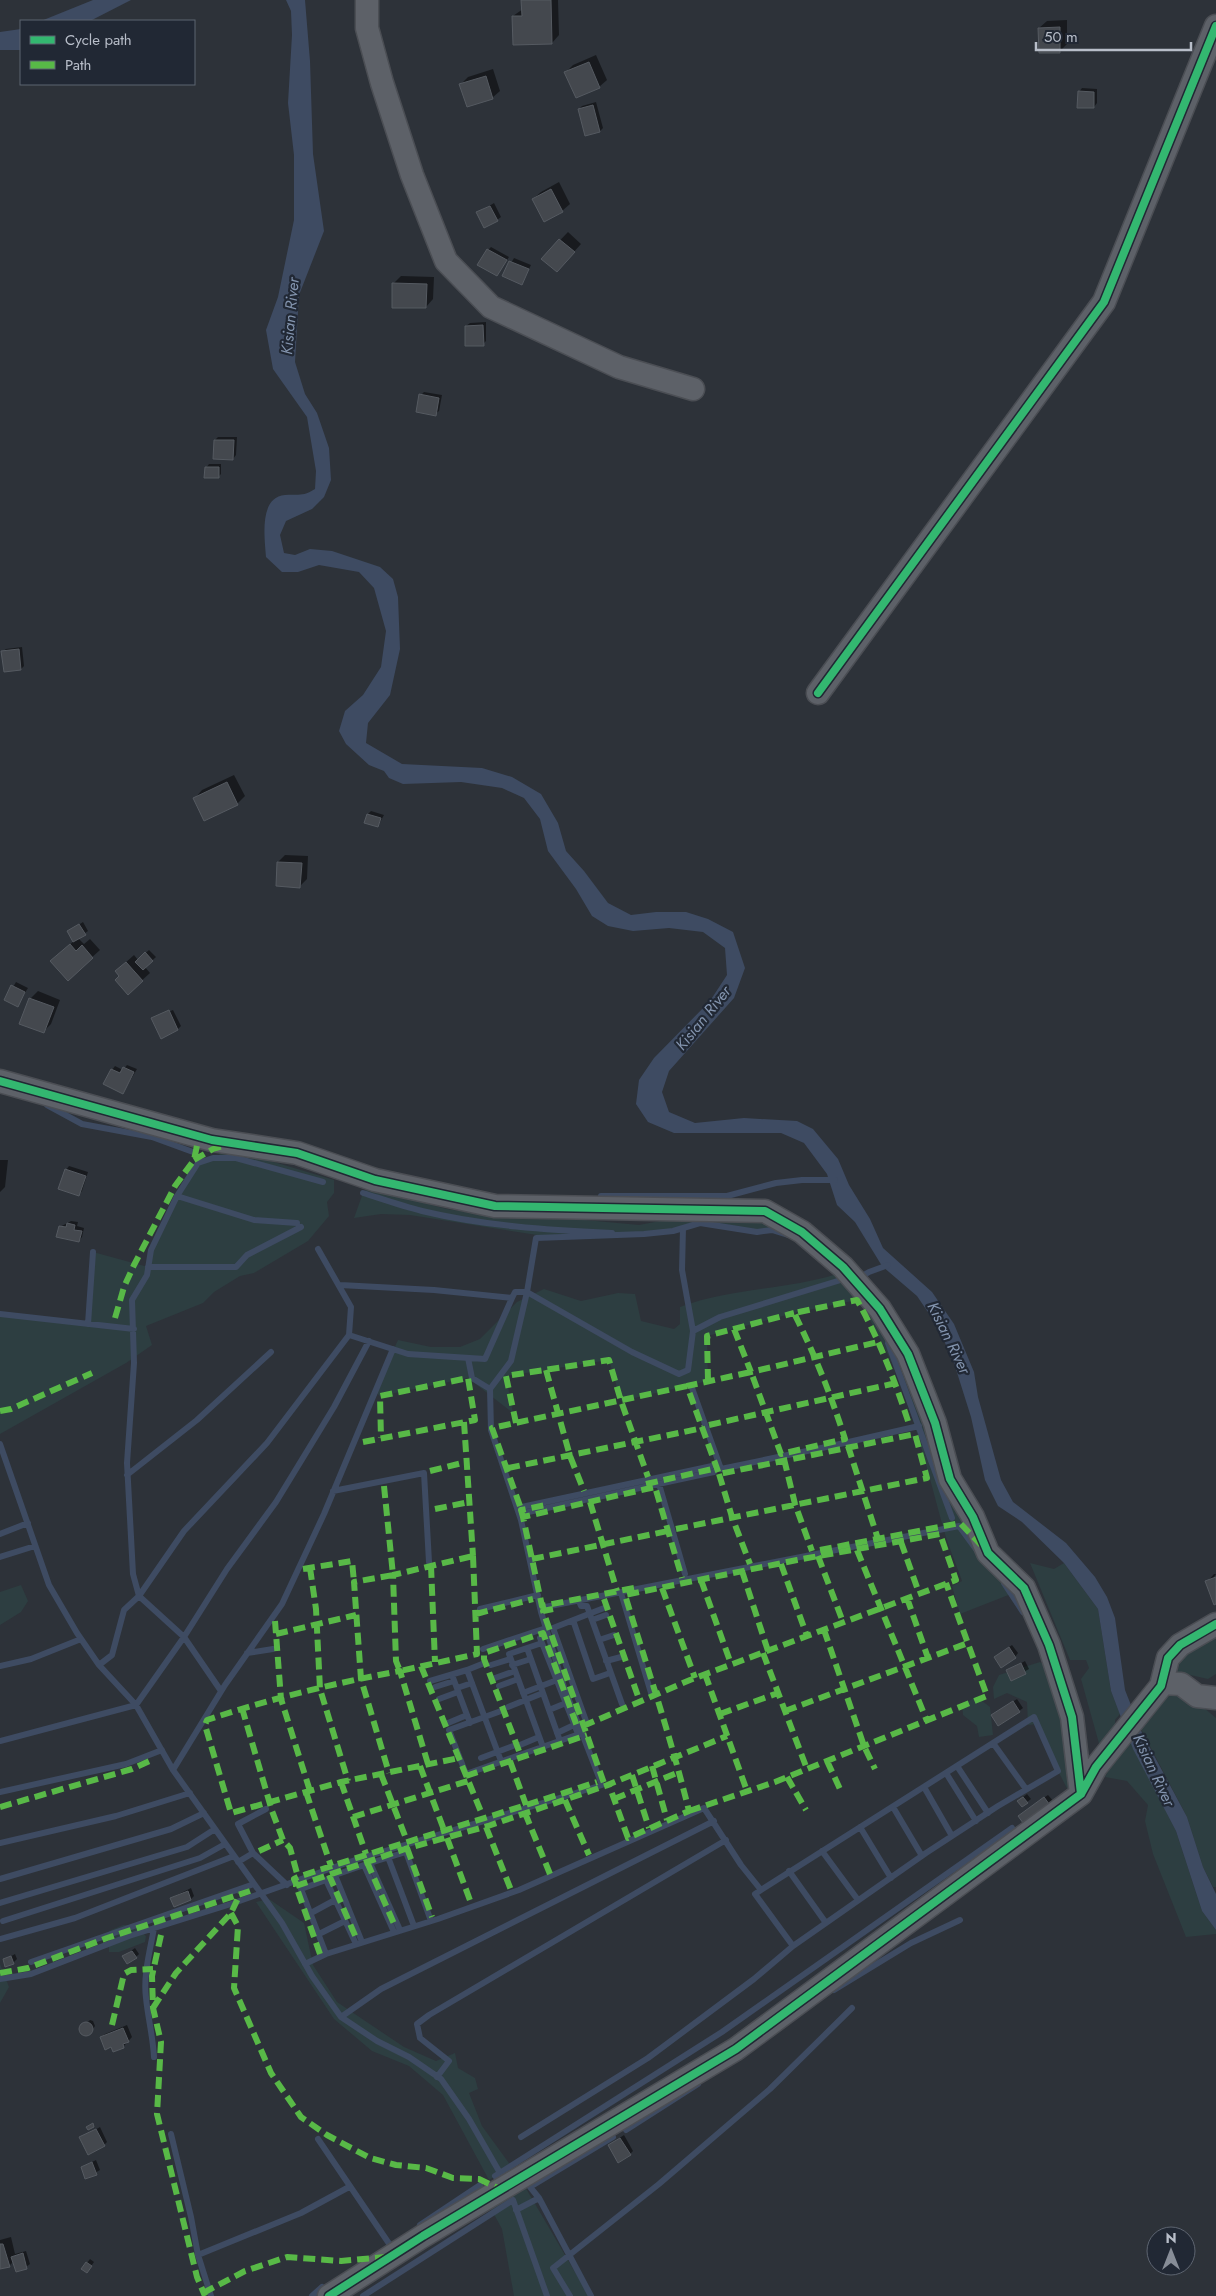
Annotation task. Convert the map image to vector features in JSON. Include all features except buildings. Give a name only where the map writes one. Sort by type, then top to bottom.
[{"type":"street","points":[[367,0],[367,28],[382,83],[412,175],[446,261],[491,307],[619,367],[693,389]]},
{"type":"street","points":[[818,693],[1104,302],[1216,26]]},
{"type":"street","points":[[0,1081],[212,1140],[297,1153],[375,1180],[494,1206],[765,1211],[802,1232],[843,1267],[880,1309],[908,1354],[934,1423],[950,1479],[973,1517],[988,1553],[1024,1588],[1049,1645],[1072,1716],[1081,1794]]},
{"type":"street","points":[[329,2296],[423,2236],[736,2049],[1081,1794],[1096,1767],[1162,1684],[1168,1658],[1180,1645],[1216,1624]]},
{"type":"street","points":[[1162,1684],[1181,1684],[1197,1696],[1216,1698]]},
{"type":"shaded area","points":[[226,1152],[264,1159],[334,1180],[334,1193],[327,1202],[329,1216],[308,1241],[254,1273],[240,1276],[214,1292],[203,1303],[146,1326],[152,1345],[126,1363],[0,1434],[0,1316],[88,1324],[93,1252],[148,1267],[151,1250],[177,1196],[198,1163]]},
{"type":"shaded area","points":[[368,1188],[447,1209],[501,1217],[585,1220],[639,1225],[686,1216],[765,1215],[793,1237],[772,1230],[757,1232],[700,1223],[673,1231],[618,1236],[537,1235],[410,1215],[381,1214],[354,1218],[363,1193]]},
{"type":"shaded area","points":[[837,1274],[860,1298],[904,1361],[927,1425],[1021,1590],[960,1614],[952,1586],[962,1581],[945,1534],[919,1439],[887,1352],[857,1300],[794,1313],[707,1336],[708,1381],[621,1401],[609,1360],[506,1376],[513,1413],[468,1378],[380,1396],[374,1391],[398,1340],[431,1347],[460,1347],[480,1339],[517,1302],[544,1289],[581,1301],[618,1293],[635,1294],[641,1321],[674,1329],[680,1324],[680,1307],[719,1296],[798,1283]]},
{"type":"shaded area","points":[[1030,1563],[1054,1569],[1064,1563],[1098,1609],[1111,1691],[1120,1714],[1115,1720],[1115,1726],[1100,1747],[1081,1679],[1089,1668],[1086,1660],[1070,1660]]},
{"type":"shaded area","points":[[21,1585],[28,1601],[21,1612],[0,1625],[0,1592]]},
{"type":"shaded area","points":[[1216,1632],[1216,1674],[1208,1679],[1177,1672],[1182,1656]]},
{"type":"shaded area","points":[[1040,1662],[1072,1686],[1071,1796],[1037,1724],[1028,1725],[1027,1702],[1007,1693],[994,1699],[993,1687],[999,1675]]},
{"type":"shaded area","points":[[1170,1687],[1197,1702],[1216,1718],[1216,1887],[1213,1887],[1203,1867],[1187,1817],[1140,1727],[1153,1716]]},
{"type":"shaded area","points":[[977,1697],[990,1707],[993,1735],[979,1737],[977,1726],[963,1715],[962,1704]]},
{"type":"shaded area","points":[[1129,1739],[1176,1831],[1202,1911],[1216,1930],[1216,1934],[1186,1937],[1153,1854],[1145,1821],[1148,1805],[1127,1781],[1105,1777],[1122,1746]]},
{"type":"shaded area","points":[[269,1899],[304,1923],[313,1965],[337,2002],[404,2047],[436,2061],[455,2053],[458,2068],[475,2078],[478,2089],[469,2093],[482,2126],[511,2166],[489,2180],[443,2095],[409,2066],[372,2051],[334,2019],[256,1902]]},
{"type":"shaded area","points":[[123,1925],[132,1925],[146,1936],[145,1942],[119,1952],[109,1952],[109,1931]]},
{"type":"shaded area","points":[[0,1964],[9,1987],[0,2003]]},
{"type":"shaded area","points":[[524,2185],[589,2296],[514,2296],[502,2229],[490,2207],[517,2193]]},
{"type":"water","points":[[93,0],[131,0],[92,20],[43,20]]},
{"type":"water","name":"Kisian River","points":[[286,0],[305,0],[310,61],[313,154],[324,231],[299,295],[295,362],[305,394],[317,413],[329,448],[331,480],[324,497],[312,509],[286,521],[280,535],[284,553],[295,555],[310,549],[332,551],[380,567],[393,579],[398,597],[400,649],[390,695],[368,723],[366,743],[402,764],[482,768],[512,777],[541,794],[558,823],[566,851],[608,903],[631,915],[656,912],[686,912],[708,919],[733,932],[745,968],[734,998],[669,1071],[662,1092],[669,1112],[695,1123],[744,1118],[797,1121],[813,1129],[838,1159],[849,1185],[870,1219],[883,1248],[932,1292],[954,1324],[974,1372],[978,1397],[1001,1480],[1013,1502],[1066,1543],[1095,1577],[1107,1597],[1115,1618],[1125,1690],[1142,1733],[1187,1817],[1203,1867],[1216,1894],[1216,1930],[1202,1911],[1176,1831],[1133,1749],[1111,1691],[1098,1609],[1064,1563],[1022,1522],[998,1506],[985,1480],[971,1417],[954,1363],[938,1327],[917,1296],[882,1266],[855,1222],[837,1205],[827,1174],[804,1143],[781,1133],[674,1133],[648,1122],[636,1104],[639,1080],[654,1058],[710,1001],[727,975],[725,948],[703,932],[669,928],[633,931],[608,926],[592,916],[576,889],[548,851],[540,819],[524,798],[502,788],[461,782],[403,784],[389,778],[384,771],[369,765],[346,744],[339,731],[345,711],[363,695],[381,667],[386,631],[374,588],[359,572],[319,565],[298,572],[282,572],[266,557],[264,530],[270,503],[276,498],[285,495],[311,492],[315,489],[316,471],[307,417],[273,369],[266,330],[278,297],[294,220],[294,155],[288,103],[292,35],[291,11]]},
{"type":"water","points":[[20,29],[20,50],[0,50],[0,32]]},
{"type":"waterway","points":[[47,1105],[82,1124],[152,1137],[193,1152]]},
{"type":"waterway","points":[[99,1665],[112,1655],[124,1610],[139,1596],[133,1574],[127,1463],[134,1363],[132,1300],[147,1275],[151,1250],[177,1196],[198,1163],[213,1158],[236,1158],[323,1182]]},
{"type":"waterway","points":[[601,1196],[727,1196],[776,1183],[802,1180],[835,1180]]},
{"type":"waterway","points":[[363,1193],[422,1211],[492,1224],[612,1233]]},
{"type":"waterway","points":[[177,1196],[254,1220],[297,1223]]},
{"type":"waterway","points":[[0,1979],[31,1974],[129,1936],[231,1904],[349,1862],[602,1785],[564,1687],[541,1612],[521,1520],[491,1430],[490,1389],[511,1361],[527,1292],[536,1238],[644,1234],[673,1231],[700,1223],[757,1232],[772,1230],[788,1235]]},
{"type":"waterway","points":[[148,1267],[236,1267],[247,1255],[301,1227]]},
{"type":"waterway","points":[[683,1228],[682,1270],[693,1331]]},
{"type":"waterway","points":[[221,1691],[184,1637],[139,1596],[184,1531],[267,1443],[349,1335],[351,1307],[318,1249]]},
{"type":"waterway","points":[[88,1324],[93,1252]]},
{"type":"waterway","points":[[859,1278],[888,1265]]},
{"type":"waterway","points":[[340,1285],[434,1290],[512,1298],[515,1292],[527,1292],[632,1352],[679,1374],[688,1370],[693,1331],[720,1317],[844,1279]]},
{"type":"waterway","points":[[349,1335],[408,1354],[485,1359],[512,1298]]},
{"type":"waterway","points":[[0,1314],[134,1329]]},
{"type":"waterway","points":[[0,1741],[136,1705],[184,1637],[227,1569],[276,1502],[334,1407],[369,1341]]},
{"type":"waterway","points":[[888,1343],[952,1518]]},
{"type":"waterway","points":[[173,1770],[225,1685],[282,1604],[324,1514],[393,1349]]},
{"type":"waterway","points":[[127,1475],[197,1420],[271,1352]]},
{"type":"waterway","points":[[468,1358],[472,1378],[490,1389]]},
{"type":"waterway","points":[[692,1388],[721,1469],[919,1426]]},
{"type":"waterway","points":[[0,1444],[49,1585],[77,1633],[99,1665],[136,1705],[173,1770],[282,1923],[312,1976],[341,2017],[377,2041],[409,2057],[441,2079],[469,2119],[500,2173]]},
{"type":"waterway","points":[[517,1508],[712,1466]]},
{"type":"waterway","points":[[519,1514],[714,1472]]},
{"type":"waterway","points":[[333,1491],[424,1473],[429,1562]]},
{"type":"waterway","points":[[659,1484],[685,1574]]},
{"type":"waterway","points":[[0,1534],[28,1523]]},
{"type":"waterway","points":[[540,1608],[959,1526],[978,1552]]},
{"type":"waterway","points":[[0,1557],[35,1546]]},
{"type":"waterway","points":[[1004,1583],[1023,1612]]},
{"type":"waterway","points":[[621,1593],[651,1693]]},
{"type":"waterway","points":[[480,1609],[538,1595]]},
{"type":"waterway","points":[[579,1601],[581,1606],[587,1606],[622,1704]]},
{"type":"waterway","points":[[586,1721],[553,1628],[604,1608]]},
{"type":"waterway","points":[[592,1620],[606,1615]]},
{"type":"waterway","points":[[573,1620],[593,1679],[610,1673]]},
{"type":"waterway","points":[[483,1649],[546,1628]]},
{"type":"waterway","points":[[599,1640],[614,1635]]},
{"type":"waterway","points":[[540,1638],[578,1734]]},
{"type":"waterway","points":[[0,1666],[31,1659],[81,1639]]},
{"type":"waterway","points":[[542,1643],[527,1648],[560,1741]]},
{"type":"waterway","points":[[527,1648],[509,1654],[543,1747]]},
{"type":"waterway","points":[[247,1653],[273,1649]]},
{"type":"waterway","points":[[606,1661],[621,1657]]},
{"type":"waterway","points":[[491,1665],[510,1659]]},
{"type":"waterway","points":[[512,1665],[531,1659]]},
{"type":"waterway","points":[[467,1670],[482,1664]]},
{"type":"waterway","points":[[430,1681],[467,1670],[501,1761]]},
{"type":"waterway","points":[[495,1678],[515,1671]]},
{"type":"waterway","points":[[452,1675],[470,1723]]},
{"type":"waterway","points":[[499,1686],[518,1679]]},
{"type":"waterway","points":[[523,1693],[557,1680]]},
{"type":"waterway","points":[[435,1687],[454,1681]]},
{"type":"waterway","points":[[457,1688],[472,1683]]},
{"type":"waterway","points":[[439,1699],[458,1692]]},
{"type":"waterway","points":[[508,1707],[543,1693]]},
{"type":"waterway","points":[[549,1710],[566,1703]]},
{"type":"waterway","points":[[501,1711],[449,1730],[466,1774],[582,1733]]},
{"type":"waterway","points":[[448,1723],[467,1715]]},
{"type":"waterway","points":[[521,2137],[648,2058],[754,1979],[793,1946],[926,1853],[998,1806],[1058,1771],[1034,1717],[761,1890]]},
{"type":"waterway","points":[[557,1733],[574,1725]]},
{"type":"waterway","points":[[520,1745],[539,1737]]},
{"type":"waterway","points":[[993,1743],[1026,1789]]},
{"type":"waterway","points":[[481,1758],[513,1746]]},
{"type":"waterway","points":[[0,1792],[126,1764],[162,1750]]},
{"type":"waterway","points":[[957,1766],[988,1813]]},
{"type":"waterway","points":[[946,1773],[976,1821]]},
{"type":"waterway","points":[[924,1787],[952,1836]]},
{"type":"waterway","points":[[0,1843],[116,1816],[190,1793]]},
{"type":"waterway","points":[[893,1807],[922,1856]]},
{"type":"waterway","points":[[305,1964],[326,1954],[438,1919],[519,1890],[704,1808],[741,1865],[761,1890],[755,1894],[793,1946]]},
{"type":"waterway","points":[[238,1862],[253,1853],[238,1824],[266,1809]]},
{"type":"waterway","points":[[0,1879],[171,1829],[204,1813]]},
{"type":"waterway","points":[[341,2017],[381,1989],[714,1821]]},
{"type":"waterway","points":[[860,1827],[891,1878]]},
{"type":"waterway","points":[[495,2176],[722,2032],[1012,1828]]},
{"type":"waterway","points":[[0,1903],[187,1847],[215,1829]]},
{"type":"waterway","points":[[437,2077],[449,2061],[420,2038],[417,2024],[429,2015],[726,1840]]},
{"type":"waterway","points":[[3,1921],[200,1858],[225,1844]]},
{"type":"waterway","points":[[822,1851],[858,1900]]},
{"type":"waterway","points":[[400,1930],[370,1863],[406,1852],[431,1921]]},
{"type":"waterway","points":[[253,1853],[287,1885]]},
{"type":"waterway","points":[[0,1939],[75,1918],[234,1856]]},
{"type":"waterway","points":[[388,1857],[414,1926]]},
{"type":"waterway","points":[[362,1942],[335,1875],[364,1865],[394,1932]]},
{"type":"waterway","points":[[789,1871],[826,1923]]},
{"type":"waterway","points":[[326,1954],[301,1889],[326,1880],[356,1944]]},
{"type":"waterway","points":[[31,1962],[254,1884]]},
{"type":"waterway","points":[[311,1913],[335,1900]]},
{"type":"waterway","points":[[834,1990],[911,1943],[960,1920]]},
{"type":"waterway","points":[[319,1934],[345,1921]]},
{"type":"waterway","points":[[154,1928],[145,1981],[154,2057]]},
{"type":"waterway","points":[[570,2296],[553,2268],[659,2184],[770,2089],[852,2008]]},
{"type":"waterway","points":[[626,2130],[698,2084]]},
{"type":"waterway","points":[[171,2134],[198,2255],[211,2296]]},
{"type":"waterway","points":[[516,2210],[539,2198],[530,2187],[613,2137]]},
{"type":"waterway","points":[[318,2139],[390,2245]]},
{"type":"waterway","points":[[420,2225],[480,2185]]},
{"type":"waterway","points":[[198,2255],[301,2213],[349,2187]]},
{"type":"waterway","points":[[539,2198],[591,2296]]},
{"type":"waterway","points":[[363,2296],[513,2200],[547,2296]]},
{"type":"waterway","points":[[312,2296],[322,2287]]},
{"type":"marked path","points":[[115,1318],[124,1287],[134,1265],[175,1186],[194,1160],[199,1136]]},
{"type":"marked path","points":[[194,1160],[213,1149],[226,1145]]},
{"type":"marked path","points":[[676,1529],[927,1478],[915,1434],[719,1474],[687,1386],[751,1372],[781,1454],[845,1439],[822,1375],[794,1313],[857,1300],[886,1360],[909,1424]]},
{"type":"marked path","points":[[708,1381],[707,1336],[794,1313]]},
{"type":"marked path","points":[[734,1329],[751,1372],[878,1342]]},
{"type":"marked path","points":[[516,1423],[506,1376],[609,1360],[621,1401],[648,1477]]},
{"type":"marked path","points":[[546,1370],[570,1456],[584,1491]]},
{"type":"marked path","points":[[0,1411],[11,1409],[92,1373]]},
{"type":"marked path","points":[[363,1442],[475,1420],[468,1378],[380,1396],[381,1438]]},
{"type":"marked path","points":[[709,1425],[896,1383]]},
{"type":"marked path","points":[[520,1506],[492,1428],[687,1386]]},
{"type":"marked path","points":[[464,1422],[473,1556]]},
{"type":"marked path","points":[[508,1468],[703,1428]]},
{"type":"marked path","points":[[848,1446],[878,1539]]},
{"type":"marked path","points":[[784,1459],[795,1504],[812,1551]]},
{"type":"marked path","points":[[430,1471],[466,1462]]},
{"type":"marked path","points":[[646,1484],[717,1468]]},
{"type":"marked path","points":[[719,1474],[732,1517],[750,1564]]},
{"type":"marked path","points":[[384,1486],[393,1575],[354,1582],[361,1679],[389,1773]]},
{"type":"marked path","points":[[634,1588],[542,1606],[523,1517],[655,1487],[682,1578]]},
{"type":"marked path","points":[[435,1509],[469,1502]]},
{"type":"marked path","points":[[590,1502],[617,1591]]},
{"type":"marked path","points":[[523,1517],[521,1510],[546,1505]]},
{"type":"marked path","points":[[820,1550],[960,1523],[981,1545]]},
{"type":"marked path","points":[[532,1559],[668,1531]]},
{"type":"marked path","points":[[583,1726],[690,1680],[956,1580],[940,1534],[797,1560],[625,1595],[633,1622],[650,1676],[658,1703],[667,1730],[689,1811],[628,1838],[609,1785]]},
{"type":"marked path","points":[[901,1542],[919,1593]]},
{"type":"marked path","points":[[857,1550],[927,1721]]},
{"type":"marked path","points":[[473,1556],[477,1654],[400,1671],[396,1661],[393,1575],[473,1556]]},
{"type":"marked path","points":[[818,1556],[843,1622]]},
{"type":"marked path","points":[[303,1569],[352,1561],[354,1582]]},
{"type":"marked path","points":[[781,1564],[807,1636]]},
{"type":"marked path","points":[[431,1566],[435,1662]]},
{"type":"marked path","points":[[310,1568],[316,1609],[320,1689],[348,1781]]},
{"type":"marked path","points":[[742,1571],[768,1651]]},
{"type":"marked path","points":[[701,1580],[731,1664]]},
{"type":"marked path","points":[[689,1811],[775,1782],[987,1696],[946,1583]]},
{"type":"marked path","points":[[662,1588],[695,1678]]},
{"type":"marked path","points":[[907,1598],[928,1658]]},
{"type":"marked path","points":[[476,1614],[533,1599]]},
{"type":"marked path","points":[[604,1599],[640,1702]]},
{"type":"marked path","points":[[553,1609],[543,1611],[605,1786]]},
{"type":"marked path","points":[[276,1634],[356,1615]]},
{"type":"marked path","points":[[275,1621],[281,1699],[310,1791]]},
{"type":"marked path","points":[[824,1630],[864,1746],[875,1769]]},
{"type":"marked path","points":[[519,1751],[484,1659],[484,1653],[543,1633],[578,1729]]},
{"type":"marked path","points":[[785,1711],[968,1643]]},
{"type":"marked path","points":[[763,1653],[807,1769]]},
{"type":"marked path","points":[[421,1666],[484,1819]]},
{"type":"marked path","points":[[428,1764],[400,1671],[278,1698],[207,1720],[205,1725],[231,1813],[341,1782],[459,1758]]},
{"type":"marked path","points":[[705,1674],[747,1791]]},
{"type":"marked path","points":[[720,1714],[778,1693]]},
{"type":"marked path","points":[[242,1708],[272,1811],[283,1840],[290,1848],[298,1877]]},
{"type":"marked path","points":[[466,1776],[587,1735]]},
{"type":"marked path","points":[[320,1954],[296,1886],[405,1849],[488,1826],[605,1786],[727,1736]]},
{"type":"marked path","points":[[0,1807],[132,1769],[154,1759]]},
{"type":"marked path","points":[[510,1761],[526,1805]]},
{"type":"marked path","points":[[827,1761],[840,1789]]},
{"type":"marked path","points":[[420,1766],[444,1830]]},
{"type":"marked path","points":[[652,1766],[667,1820]]},
{"type":"marked path","points":[[614,1799],[679,1772]]},
{"type":"marked path","points":[[381,1774],[407,1841]]},
{"type":"marked path","points":[[632,1775],[649,1828]]},
{"type":"marked path","points":[[787,1777],[806,1810]]},
{"type":"marked path","points":[[353,1817],[468,1781]]},
{"type":"marked path","points":[[341,1782],[366,1854]]},
{"type":"marked path","points":[[297,1886],[294,1879],[298,1877],[597,1782]]},
{"type":"marked path","points":[[306,1792],[331,1866]]},
{"type":"marked path","points":[[565,1800],[589,1855]]},
{"type":"marked path","points":[[525,1813],[550,1874]]},
{"type":"marked path","points":[[486,1827],[511,1890]]},
{"type":"marked path","points":[[447,1838],[471,1903]]},
{"type":"marked path","points":[[259,1851],[283,1840]]},
{"type":"marked path","points":[[407,1848],[432,1917]]},
{"type":"marked path","points":[[367,1862],[395,1926]]},
{"type":"marked path","points":[[329,1875],[357,1940]]},
{"type":"marked path","points":[[0,1973],[28,1968],[107,1938],[250,1891]]},
{"type":"marked path","points":[[153,2008],[176,1973],[231,1913],[240,1894]]},
{"type":"marked path","points":[[231,1913],[238,1926],[234,1988],[271,2073],[301,2117],[327,2135],[370,2158],[396,2165],[426,2168],[453,2178],[479,2179],[500,2189]]},
{"type":"marked path","points":[[161,1935],[152,1976],[153,2008],[161,2042],[157,2114],[197,2277],[205,2296]]},
{"type":"marked path","points":[[112,2025],[124,1974],[131,1970],[153,1969]]},
{"type":"marked path","points":[[203,2293],[245,2271],[287,2257],[341,2261],[385,2257]]},
{"type":"cycle path","points":[[818,693],[1104,302],[1216,26]]},
{"type":"cycle path","points":[[0,1081],[212,1140],[297,1153],[375,1180],[495,1206],[765,1211],[802,1232],[843,1267],[880,1309],[908,1354],[935,1423],[950,1479],[973,1517],[988,1553],[1024,1588],[1049,1645],[1072,1717],[1081,1794]]},
{"type":"cycle path","points":[[329,2296],[423,2236],[736,2049],[1081,1794],[1096,1767],[1161,1686],[1168,1658],[1180,1645],[1216,1624]]}]
